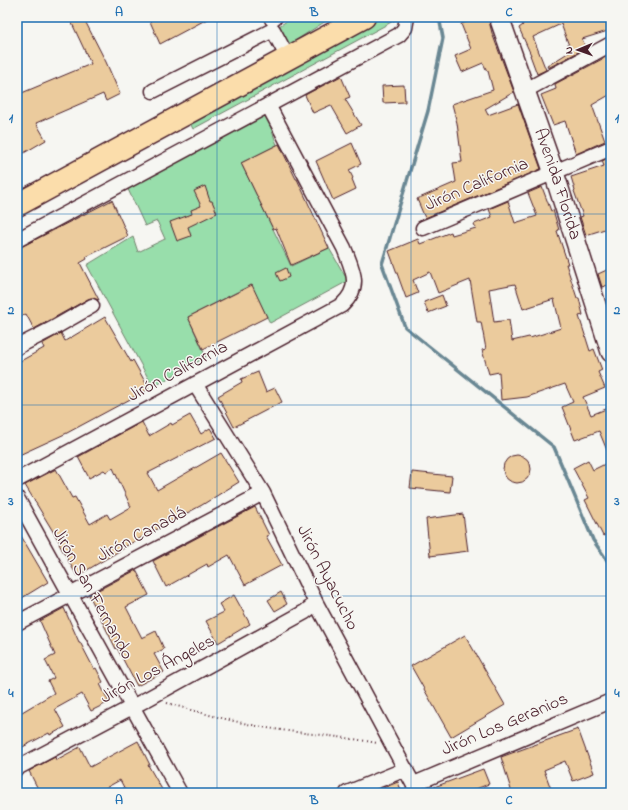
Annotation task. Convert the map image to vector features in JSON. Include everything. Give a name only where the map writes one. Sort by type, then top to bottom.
[{"type":"highway","points":[[17,205],[364,17]]},
{"type":"street","points":[[17,240],[399,35],[405,28],[407,17]]},
{"type":"street","name":"Avenida Florida","points":[[499,17],[554,173],[611,352]]},
{"type":"street","points":[[153,91],[273,30],[288,58]]},
{"type":"street","points":[[526,90],[611,44]]},
{"type":"street","name":"Jirón California","points":[[17,480],[342,305],[349,298],[354,287],[354,271],[344,248],[268,105]]},
{"type":"street","name":"Jirón California","points":[[423,228],[611,148]]},
{"type":"street","points":[[17,347],[92,306]]},
{"type":"street","name":"Jirón Ayacucho","points":[[195,384],[263,493],[316,603],[416,789]]},
{"type":"street","name":"Jirón Canadá","points":[[17,623],[263,493]]},
{"type":"street","name":"Jirón San Fernando","points":[[17,498],[180,793]]},
{"type":"street","name":"Jirón Los Ángeles","points":[[17,768],[305,612],[316,603]]},
{"type":"street","name":"Jirón Los Geranios","points":[[416,789],[611,701]]},
{"type":"street","points":[[347,793],[406,769]]},
{"type":"path","points":[[148,698],[212,716],[268,728],[351,738],[394,747]]},
{"type":"green space","points":[[293,17],[332,17],[284,48],[273,30]]},
{"type":"green space","points":[[381,17],[397,17],[397,19],[193,129],[189,121]]},
{"type":"green space","points":[[266,114],[277,145],[241,163],[291,266],[329,248],[348,281],[270,323],[251,285],[188,317],[206,357],[153,387],[87,265],[133,237],[138,252],[165,239],[157,221],[145,226],[126,185]]},
{"type":"building","points":[[69,17],[83,17],[106,62],[120,94],[106,101],[103,94],[36,123],[46,140],[17,157],[17,95],[91,64]]},
{"type":"building","points":[[148,17],[211,17],[160,44]]},
{"type":"building","points":[[479,17],[488,17],[492,33],[514,92],[485,109],[488,115],[518,104],[541,169],[425,218],[417,199],[456,182],[453,163],[462,162],[457,123],[452,104],[493,90],[488,71],[483,63],[462,72],[455,56],[471,49],[461,24]]},
{"type":"building","points":[[520,17],[611,17],[611,30],[582,39],[586,48],[548,68],[547,66],[571,51],[561,24],[533,37],[546,70],[537,74],[531,55],[519,28],[523,25]]},
{"type":"building","points":[[606,57],[611,67],[611,94],[592,105],[605,141],[576,154],[565,121],[553,125],[541,95],[556,89],[555,84]]},
{"type":"building","points":[[341,76],[350,97],[345,99],[361,125],[347,133],[331,105],[313,113],[305,95]]},
{"type":"building","points":[[404,85],[405,102],[383,103],[382,86]]},
{"type":"building","points":[[352,143],[361,164],[349,170],[356,189],[333,200],[316,161]]},
{"type":"building","points":[[279,144],[329,248],[291,265],[276,228],[273,229],[241,163]]},
{"type":"building","points":[[610,157],[611,227],[586,235],[580,217],[583,216],[574,191],[571,177],[604,166],[602,161]]},
{"type":"building","points":[[205,186],[210,201],[212,201],[217,213],[188,227],[191,236],[177,241],[170,222],[192,214],[191,210],[201,206],[194,191]]},
{"type":"building","points":[[542,187],[551,211],[553,210],[559,230],[557,231],[568,264],[566,264],[577,298],[579,298],[583,315],[579,316],[590,351],[594,349],[602,370],[598,372],[605,388],[583,397],[591,415],[611,407],[611,460],[599,431],[575,440],[562,407],[573,402],[565,384],[527,397],[501,400],[499,372],[489,374],[482,350],[486,349],[481,322],[477,322],[470,280],[438,293],[430,272],[413,280],[418,293],[406,298],[389,251],[418,239],[420,244],[451,232],[452,235],[476,228],[474,224],[492,217],[489,209],[508,201],[515,223],[537,216],[528,193]],"holes":[[[515,284],[523,309],[554,299],[561,328],[530,338],[512,341],[509,320],[494,322],[489,289]]]},
{"type":"building","points":[[112,200],[128,236],[86,257],[87,259],[80,263],[99,300],[92,298],[88,299],[34,329],[26,314],[17,319],[17,249]]},
{"type":"building","points":[[286,268],[289,277],[280,281],[276,273]]},
{"type":"building","points":[[611,268],[611,284],[602,287],[598,274]]},
{"type":"building","points":[[252,285],[267,317],[203,349],[188,317]]},
{"type":"building","points":[[442,295],[446,306],[428,313],[424,302]]},
{"type":"building","points":[[105,317],[131,362],[133,360],[149,389],[67,433],[17,456],[17,363],[44,348],[42,344],[61,333],[65,341]]},
{"type":"building","points":[[258,372],[266,392],[275,388],[282,402],[234,427],[218,396],[242,382],[241,379]]},
{"type":"building","points":[[190,415],[201,434],[210,428],[216,438],[148,473],[157,490],[221,453],[239,482],[202,505],[126,546],[77,576],[59,544],[60,543],[25,485],[56,469],[72,498],[75,497],[90,524],[107,514],[110,519],[131,507],[113,468],[106,472],[104,470],[89,478],[78,457],[142,422],[149,436],[171,423],[172,425]]},
{"type":"building","points":[[517,455],[527,459],[531,469],[527,479],[517,483],[507,479],[503,469],[507,459]]},
{"type":"building","points":[[588,460],[593,470],[611,461],[611,532],[603,536],[585,500],[589,498],[573,468]]},
{"type":"building","points":[[412,472],[452,476],[450,492],[410,488]]},
{"type":"building","points":[[255,507],[269,535],[266,536],[282,565],[245,585],[229,555],[208,567],[207,564],[166,587],[153,561]]},
{"type":"building","points":[[463,514],[468,551],[430,556],[426,519]]},
{"type":"building","points":[[17,529],[48,582],[17,601]]},
{"type":"building","points":[[136,570],[149,595],[126,607],[142,638],[156,631],[164,649],[154,654],[164,672],[137,686],[117,648],[116,649],[89,595]]},
{"type":"building","points":[[281,592],[287,604],[275,611],[268,600]]},
{"type":"building","points":[[234,595],[250,624],[218,643],[206,621],[224,612],[219,604]]},
{"type":"building","points":[[64,608],[79,642],[94,669],[96,668],[103,682],[100,684],[109,702],[91,711],[82,694],[55,709],[65,727],[50,735],[49,733],[17,750],[17,715],[54,693],[48,681],[54,678],[45,660],[55,655],[40,621]]},
{"type":"building","points":[[465,635],[505,705],[451,737],[411,666]]},
{"type":"building","points":[[578,729],[594,773],[573,781],[565,761],[544,770],[551,789],[541,793],[512,793],[501,757]]},
{"type":"building","points":[[138,741],[150,765],[148,765],[164,793],[127,793],[120,780],[102,790],[104,793],[40,793],[29,771],[55,757],[56,760],[80,747],[90,767]]},
{"type":"building","points":[[483,769],[489,784],[473,790],[475,793],[426,793],[426,790]]},
{"type":"building","points":[[398,782],[402,793],[371,793]]},
{"type":"waterway","points":[[439,17],[443,38],[428,111],[382,264],[405,327],[554,447],[593,540],[611,566]]}]
